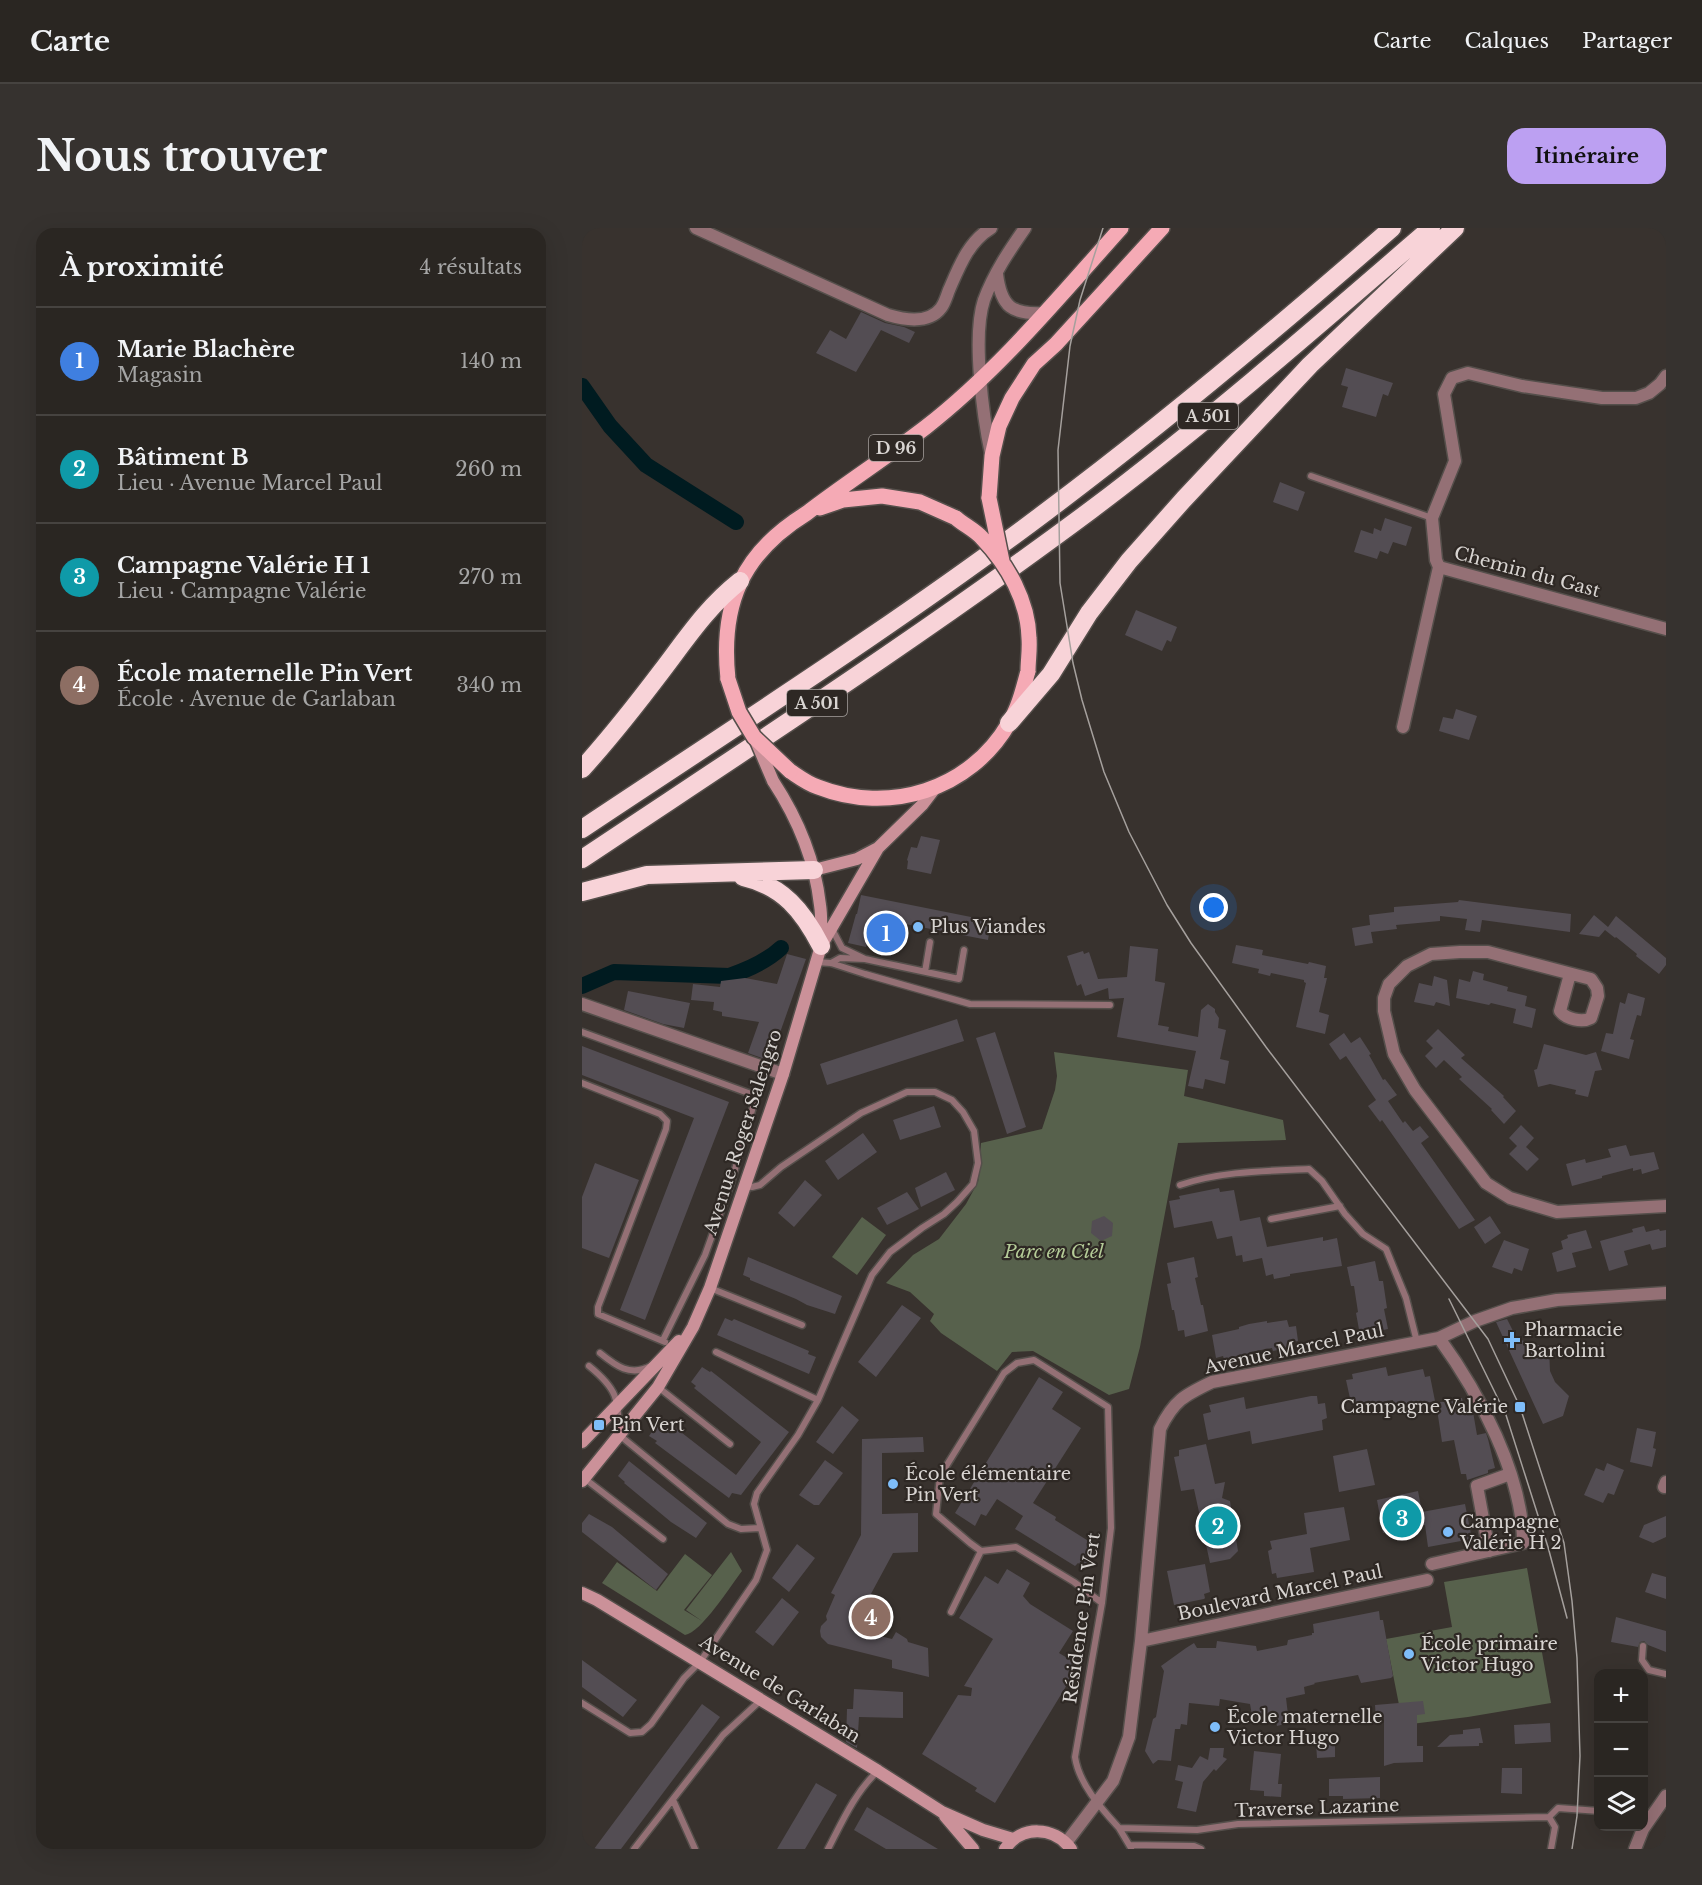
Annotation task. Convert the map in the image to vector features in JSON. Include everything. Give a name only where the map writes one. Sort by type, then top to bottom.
[{"type":"highway","name":"A 501","points":[[582,829],[888,626],[1046,512],[1164,422],[1301,308],[1392,228]]},
{"type":"highway","name":"A 501","points":[[582,859],[899,648],[1048,542],[1154,461],[1431,228]]},
{"type":"highway","points":[[1010,723],[1051,674],[1089,613],[1129,561],[1310,365],[1455,228]]},
{"type":"highway","points":[[582,769],[646,691],[708,609],[740,581]]},
{"type":"highway","points":[[582,892],[647,875],[814,870]]},
{"type":"highway","points":[[718,872],[759,880],[781,892],[810,926],[819,954]]},
{"type":"main road","points":[[1121,234],[1133,228]]},
{"type":"main road","points":[[1002,561],[989,498],[992,456],[999,426],[1012,398],[1034,364],[1056,344],[1162,228]]},
{"type":"main road","name":"D 96","points":[[807,513],[926,427],[981,378],[1121,234]]},
{"type":"main road","points":[[754,737],[790,771],[817,787],[855,798],[896,798],[935,788],[964,772],[990,750],[1010,723],[1022,695],[1028,672],[1029,637],[1025,610],[1016,584],[1002,561],[981,536],[956,518],[920,502],[882,496],[843,500],[807,513],[768,542],[740,581],[731,606],[726,632],[728,679],[739,712],[754,737],[773,781],[800,827],[814,870],[821,907],[819,954]]},
{"type":"main road","points":[[819,954],[831,927],[878,849],[922,805],[935,788]]},
{"type":"main road","points":[[814,870],[857,859],[878,849]]},
{"type":"main road","name":"Avenue Roger Salengro","points":[[583,1479],[658,1387],[693,1327],[710,1288],[783,1074],[819,954]]},
{"type":"main road","name":"Avenue Roger Salengro","points":[[582,1442],[659,1362],[667,1345],[693,1327]]},
{"type":"main road","name":"Avenue de Garlaban","points":[[582,1583],[597,1600]]},
{"type":"main road","name":"Avenue de Garlaban","points":[[582,1593],[762,1699],[942,1812],[983,1830],[1013,1839]]},
{"type":"main road","name":"Avenue de Garlaban","points":[[942,1812],[974,1849]]},
{"type":"main road","points":[[1005,1849],[1013,1839],[1024,1833],[1035,1831],[1057,1836],[1069,1846]]},
{"type":"street","points":[[696,228],[888,315],[904,320],[929,317],[941,308],[960,264],[975,240],[991,228]]},
{"type":"street","points":[[992,456],[986,428],[981,378],[979,335],[983,302],[1001,262],[1025,228]]},
{"type":"street","points":[[996,272],[999,293],[1008,306],[1019,312],[1045,313]]},
{"type":"street","name":"Chemin du Gast","points":[[1666,376],[1649,393],[1636,398],[1602,398],[1522,386],[1467,373],[1452,378],[1444,394],[1455,461],[1432,518],[1436,560],[1439,567],[1666,628]]},
{"type":"street","points":[[1403,727],[1439,567]]},
{"type":"street","points":[[1570,974],[1488,952],[1431,954],[1407,966],[1389,984],[1384,998],[1384,1011],[1394,1054],[1415,1090],[1486,1183],[1510,1198],[1557,1212],[1666,1206]]},
{"type":"street","points":[[582,1004],[783,1074]]},
{"type":"street","name":"Avenue Marcel Paul","points":[[1069,1846],[1113,1781],[1129,1737],[1141,1641],[1160,1429],[1167,1414],[1185,1395],[1212,1382],[1439,1338],[1475,1321],[1512,1308],[1557,1300],[1666,1293]]},
{"type":"street","points":[[1432,1564],[1524,1544],[1523,1523],[1510,1474],[1490,1421],[1460,1366],[1439,1338]]},
{"type":"street","points":[[1489,1551],[1477,1486],[1510,1474]]},
{"type":"street","name":"Boulevard Marcel Paul","points":[[1141,1641],[1427,1580]]},
{"type":"street","points":[[1648,1819],[1666,1796]]},
{"type":"street","points":[[1635,1849],[1640,1831]]},
{"type":"lane","points":[[1311,476],[1432,518]]},
{"type":"lane","points":[[831,927],[842,948],[865,959]]},
{"type":"lane","points":[[925,972],[930,942]]},
{"type":"lane","points":[[831,963],[840,958],[865,959],[959,979],[964,950]]},
{"type":"lane","points":[[819,954],[831,963],[970,1004],[1110,1005]]},
{"type":"lane","points":[[582,1032],[751,1094],[756,1100],[731,1184],[705,1255],[667,1345],[598,1314],[598,1307],[666,1130],[667,1121],[660,1114],[582,1083]]},
{"type":"lane","points":[[582,1702],[630,1733],[642,1732],[651,1724],[684,1678],[700,1662],[756,1580],[768,1550],[754,1504],[757,1493],[798,1435],[818,1400],[872,1275],[891,1252],[944,1214],[973,1184],[978,1163],[974,1131],[963,1112],[952,1100],[935,1092],[907,1092],[861,1113],[781,1167],[760,1185],[744,1186]]},
{"type":"lane","points":[[1180,1185],[1251,1172],[1309,1169],[1322,1181],[1345,1214],[1363,1233],[1386,1249],[1406,1298],[1418,1342]]},
{"type":"lane","points":[[1271,1219],[1340,1206]]},
{"type":"lane","points":[[710,1288],[802,1325]]},
{"type":"lane","points":[[716,1352],[818,1400]]},
{"type":"lane","points":[[600,1353],[613,1364],[633,1372],[644,1370],[659,1362]]},
{"type":"lane","name":"Résidence Pin Vert","points":[[981,1551],[936,1514],[940,1476],[1004,1374],[1017,1363],[1034,1360],[1108,1407],[1111,1528],[1102,1603],[1075,1757],[1077,1769],[1097,1803]]},
{"type":"lane","points":[[589,1366],[607,1381],[614,1392],[619,1418],[618,1434],[728,1524],[741,1529],[760,1528]]},
{"type":"lane","points":[[658,1387],[730,1444]]},
{"type":"lane","points":[[583,1479],[663,1539]]},
{"type":"lane","points":[[951,1612],[981,1551],[1016,1547],[1074,1582],[1102,1603]]},
{"type":"lane","points":[[1643,1646],[1642,1660],[1649,1670],[1666,1674]]},
{"type":"lane","points":[[634,1849],[723,1735],[762,1699]]},
{"type":"lane","points":[[828,1849],[856,1797],[868,1780],[878,1771]]},
{"type":"lane","points":[[673,1800],[695,1849]]},
{"type":"lane","points":[[1097,1803],[1119,1828],[1131,1847],[1194,1846],[1201,1849]]},
{"type":"lane","name":"Traverse Lazarine","points":[[1119,1828],[1197,1830],[1238,1824],[1549,1817],[1558,1808],[1594,1810]]},
{"type":"lane","points":[[1549,1817],[1555,1827],[1551,1849]]},
{"type":"green space","name":"Parc en Ciel","points":[[1054,1052],[1188,1070],[1184,1096],[1283,1120],[1286,1140],[1178,1143],[1140,1347],[1129,1389],[1109,1395],[1033,1351],[1012,1352],[997,1371],[941,1333],[930,1321],[934,1314],[910,1292],[886,1283],[913,1255],[939,1239],[966,1204],[978,1182],[981,1143],[1042,1129],[1055,1090],[1057,1076]]},
{"type":"green space","points":[[862,1217],[886,1235],[857,1275],[832,1257]]},
{"type":"green space","points":[[731,1552],[742,1571],[707,1618],[692,1632],[685,1635],[602,1583],[617,1562],[657,1591],[685,1554],[712,1575],[684,1610],[702,1621],[686,1610]]},
{"type":"green space","points":[[1527,1568],[1551,1703],[1403,1725],[1386,1639],[1452,1627],[1444,1582]]},
{"type":"building","points":[[861,312],[885,323],[915,332],[909,343],[881,330],[856,372],[816,353],[830,330],[846,339]]},
{"type":"building","points":[[1346,368],[1393,383],[1388,396],[1383,394],[1376,417],[1342,407],[1348,387],[1341,385]]},
{"type":"building","points":[[1280,482],[1305,492],[1298,511],[1273,502]]},
{"type":"building","points":[[1385,518],[1412,527],[1406,546],[1393,542],[1388,554],[1380,551],[1377,559],[1354,552],[1361,530],[1373,534],[1374,528],[1381,531]]},
{"type":"building","points":[[1136,610],[1177,627],[1171,642],[1167,640],[1162,651],[1125,635]]},
{"type":"building","points":[[1456,709],[1477,716],[1469,740],[1439,731],[1443,717],[1453,719]]},
{"type":"building","points":[[921,836],[940,840],[931,874],[907,869],[911,847],[917,848]]},
{"type":"building","points":[[861,895],[991,921],[988,940],[900,923],[898,936],[871,930],[866,947],[848,943]]},
{"type":"building","points":[[1459,900],[1571,914],[1570,932],[1482,920],[1480,932],[1465,930],[1467,919],[1440,916],[1440,921],[1396,925],[1397,929],[1371,932],[1373,943],[1355,946],[1352,928],[1370,925],[1369,915],[1394,912],[1394,907],[1458,902]]},
{"type":"building","points":[[1594,915],[1608,927],[1616,916],[1666,958],[1666,965],[1659,974],[1605,930],[1599,937],[1579,934]]},
{"type":"building","points":[[1236,945],[1263,950],[1262,955],[1326,966],[1324,978],[1327,978],[1319,1012],[1329,1015],[1325,1034],[1296,1027],[1306,983],[1304,980],[1271,973],[1270,976],[1258,973],[1259,969],[1232,963]]},
{"type":"building","points":[[1130,946],[1158,949],[1155,981],[1165,983],[1158,1025],[1169,1027],[1168,1031],[1198,1037],[1201,1010],[1208,1004],[1215,1009],[1219,1018],[1218,1028],[1226,1030],[1220,1059],[1229,1061],[1225,1084],[1205,1079],[1203,1089],[1188,1086],[1196,1051],[1117,1037],[1124,998],[1109,999],[1108,988],[1085,996],[1081,984],[1077,986],[1067,956],[1083,951],[1084,954],[1089,952],[1098,979],[1127,977]]},
{"type":"building","points":[[787,954],[806,959],[770,1061],[748,1053],[759,1022],[722,1016],[722,1012],[713,1010],[714,1002],[691,1000],[693,984],[720,987],[721,981],[745,978],[777,984]]},
{"type":"building","points":[[1473,971],[1484,974],[1483,980],[1508,987],[1507,991],[1527,996],[1525,1006],[1536,1009],[1532,1028],[1513,1023],[1516,1009],[1456,998],[1459,979],[1470,982]]},
{"type":"building","points":[[1434,976],[1447,980],[1450,1006],[1436,1002],[1434,1006],[1414,1002],[1419,983],[1432,986]]},
{"type":"building","points":[[628,991],[690,1003],[684,1028],[663,1024],[624,1010]]},
{"type":"building","points":[[1628,993],[1645,998],[1641,1016],[1637,1015],[1630,1039],[1634,1040],[1629,1059],[1601,1051],[1606,1033],[1613,1034],[1620,1002],[1625,1004]]},
{"type":"building","points":[[957,1019],[964,1041],[827,1085],[820,1064]]},
{"type":"building","points":[[1438,1029],[1465,1055],[1461,1058],[1504,1096],[1516,1111],[1504,1124],[1492,1109],[1459,1079],[1462,1077],[1444,1060],[1436,1068],[1425,1056],[1433,1048],[1426,1041]]},
{"type":"building","points":[[995,1032],[1026,1127],[1007,1134],[976,1038]]},
{"type":"building","points":[[1344,1033],[1351,1043],[1360,1037],[1383,1080],[1385,1079],[1397,1095],[1388,1101],[1403,1123],[1405,1121],[1413,1131],[1420,1126],[1429,1137],[1421,1143],[1475,1220],[1459,1229],[1382,1120],[1380,1122],[1368,1106],[1376,1100],[1346,1056],[1340,1060],[1329,1044]]},
{"type":"building","points":[[1544,1044],[1586,1055],[1596,1052],[1602,1070],[1595,1071],[1588,1097],[1575,1094],[1576,1090],[1550,1084],[1538,1087],[1534,1070],[1537,1069]]},
{"type":"building","points":[[582,1046],[729,1102],[645,1320],[620,1310],[694,1118],[582,1075]]},
{"type":"building","points":[[934,1106],[941,1127],[900,1140],[893,1120]]},
{"type":"building","points":[[1521,1125],[1534,1138],[1526,1147],[1539,1159],[1527,1171],[1509,1154],[1517,1146],[1509,1138]]},
{"type":"building","points":[[863,1133],[877,1152],[838,1180],[825,1161]]},
{"type":"building","points":[[1626,1145],[1630,1156],[1654,1152],[1659,1169],[1642,1174],[1641,1169],[1633,1171],[1633,1168],[1572,1186],[1566,1164],[1585,1159],[1586,1163],[1611,1157],[1608,1149]]},
{"type":"building","points":[[595,1163],[639,1180],[609,1258],[582,1248],[582,1197]]},
{"type":"building","points":[[946,1172],[955,1190],[921,1207],[915,1188]]},
{"type":"building","points":[[805,1180],[822,1195],[794,1227],[778,1213]]},
{"type":"building","points":[[1219,1188],[1220,1192],[1234,1190],[1240,1221],[1260,1217],[1267,1247],[1323,1237],[1323,1241],[1337,1238],[1342,1266],[1290,1274],[1290,1276],[1274,1279],[1273,1274],[1266,1276],[1262,1258],[1243,1262],[1242,1255],[1236,1256],[1232,1236],[1217,1239],[1212,1221],[1174,1228],[1169,1201],[1180,1199],[1179,1196]]},
{"type":"building","points":[[907,1192],[919,1209],[887,1225],[877,1208]]},
{"type":"building","points":[[1104,1216],[1113,1223],[1112,1236],[1101,1241],[1091,1233],[1092,1221]]},
{"type":"building","points":[[1490,1216],[1501,1233],[1485,1244],[1474,1227]]},
{"type":"building","points":[[1644,1226],[1646,1232],[1666,1230],[1666,1247],[1652,1250],[1650,1244],[1624,1251],[1628,1265],[1609,1271],[1600,1241],[1633,1232],[1632,1229]]},
{"type":"building","points":[[1586,1230],[1592,1248],[1572,1253],[1576,1267],[1557,1272],[1552,1253],[1563,1249],[1561,1241],[1568,1238],[1567,1235]]},
{"type":"building","points":[[1504,1240],[1529,1249],[1522,1271],[1514,1268],[1512,1274],[1492,1267]]},
{"type":"building","points":[[748,1257],[842,1296],[835,1314],[807,1305],[750,1280],[743,1275]]},
{"type":"building","points":[[1194,1257],[1198,1277],[1195,1278],[1208,1331],[1185,1337],[1184,1330],[1178,1331],[1174,1310],[1172,1310],[1167,1284],[1171,1283],[1167,1263]]},
{"type":"building","points":[[1375,1261],[1379,1281],[1383,1281],[1387,1308],[1384,1309],[1388,1329],[1360,1335],[1354,1286],[1351,1286],[1347,1267]]},
{"type":"building","points":[[902,1305],[921,1318],[876,1377],[858,1362]]},
{"type":"building","points":[[725,1318],[732,1321],[734,1319],[809,1351],[808,1354],[816,1357],[809,1374],[717,1335]]},
{"type":"building","points":[[1507,1319],[1517,1339],[1549,1348],[1550,1371],[1555,1382],[1569,1396],[1563,1416],[1543,1424],[1496,1322]]},
{"type":"building","points":[[1287,1320],[1289,1327],[1296,1326],[1298,1341],[1292,1342],[1293,1347],[1250,1352],[1242,1358],[1225,1362],[1223,1356],[1216,1358],[1212,1335],[1239,1329],[1249,1324]]},
{"type":"building","points":[[702,1367],[711,1371],[789,1432],[741,1495],[732,1493],[729,1498],[655,1443],[657,1441],[649,1436],[661,1419],[667,1424],[668,1422],[736,1475],[761,1442],[694,1388],[696,1386],[691,1382]]},
{"type":"building","points":[[1386,1367],[1388,1376],[1423,1369],[1425,1377],[1430,1376],[1435,1401],[1394,1410],[1393,1400],[1358,1406],[1357,1402],[1351,1403],[1346,1380],[1353,1379],[1352,1374]]},
{"type":"building","points":[[1039,1377],[1063,1392],[1052,1409],[1081,1428],[1033,1503],[1098,1547],[1086,1568],[1078,1563],[1075,1566],[1015,1529],[1023,1516],[997,1499],[986,1516],[981,1514],[975,1526],[955,1513]]},
{"type":"building","points":[[1317,1396],[1318,1404],[1325,1403],[1327,1418],[1322,1420],[1323,1430],[1252,1444],[1250,1431],[1208,1440],[1203,1414],[1211,1412],[1209,1405],[1244,1397],[1246,1409]]},
{"type":"building","points":[[1462,1398],[1463,1403],[1470,1402],[1472,1406],[1477,1435],[1486,1433],[1495,1468],[1488,1470],[1488,1473],[1467,1480],[1466,1474],[1461,1474],[1454,1440],[1442,1442],[1436,1403]]},
{"type":"building","points":[[842,1406],[859,1420],[833,1454],[816,1442]]},
{"type":"building","points":[[1637,1428],[1656,1432],[1653,1448],[1656,1449],[1652,1467],[1630,1462]]},
{"type":"building","points":[[923,1437],[924,1452],[882,1453],[882,1514],[918,1513],[918,1552],[893,1553],[852,1629],[892,1639],[896,1632],[908,1642],[928,1648],[929,1677],[892,1668],[892,1660],[828,1644],[821,1637],[820,1631],[821,1626],[827,1620],[826,1616],[835,1595],[831,1593],[861,1535],[862,1439]]},
{"type":"building","points":[[1206,1444],[1215,1484],[1225,1482],[1222,1498],[1230,1501],[1238,1551],[1230,1559],[1210,1563],[1194,1489],[1181,1491],[1174,1457],[1179,1456],[1179,1450]]},
{"type":"building","points":[[1367,1449],[1375,1485],[1339,1492],[1333,1456]]},
{"type":"building","points":[[825,1460],[843,1473],[819,1505],[814,1505],[799,1495]]},
{"type":"building","points":[[629,1461],[707,1523],[696,1538],[671,1522],[624,1483],[618,1476]]},
{"type":"building","points":[[1607,1463],[1624,1470],[1614,1495],[1608,1493],[1603,1503],[1584,1495],[1596,1468],[1604,1471]]},
{"type":"building","points":[[1418,1491],[1422,1512],[1465,1504],[1472,1539],[1428,1547],[1425,1525],[1383,1533],[1377,1500]]},
{"type":"building","points":[[1344,1507],[1350,1540],[1310,1548],[1314,1572],[1277,1578],[1276,1573],[1272,1574],[1268,1551],[1272,1549],[1270,1541],[1307,1534],[1304,1513]]},
{"type":"building","points":[[589,1514],[612,1527],[668,1574],[656,1590],[582,1532],[582,1523]]},
{"type":"building","points":[[1666,1516],[1666,1537],[1653,1543],[1639,1537],[1644,1525]]},
{"type":"building","points":[[797,1544],[815,1558],[789,1592],[772,1578]]},
{"type":"building","points":[[1205,1564],[1210,1592],[1204,1594],[1204,1599],[1174,1605],[1167,1571]]},
{"type":"building","points":[[1007,1569],[1030,1583],[1023,1596],[1030,1604],[1073,1631],[1059,1653],[1079,1665],[995,1803],[975,1791],[977,1788],[922,1754],[958,1695],[971,1696],[972,1688],[964,1686],[993,1639],[959,1618],[985,1576],[998,1584]]},
{"type":"building","points":[[1652,1573],[1666,1577],[1666,1599],[1645,1592]]},
{"type":"building","points":[[782,1598],[799,1612],[773,1646],[755,1632]]},
{"type":"building","points":[[1379,1611],[1380,1620],[1383,1620],[1393,1676],[1391,1678],[1361,1683],[1358,1675],[1304,1687],[1305,1694],[1286,1698],[1289,1723],[1277,1726],[1274,1713],[1252,1715],[1250,1704],[1220,1699],[1219,1706],[1189,1703],[1187,1725],[1181,1724],[1180,1729],[1175,1729],[1171,1761],[1158,1760],[1153,1764],[1145,1751],[1153,1719],[1156,1717],[1164,1671],[1161,1666],[1186,1648],[1194,1643],[1197,1648],[1216,1648],[1217,1641],[1256,1646],[1257,1651],[1287,1645],[1288,1640],[1312,1635],[1314,1633],[1313,1624]]},
{"type":"building","points":[[1616,1617],[1666,1631],[1666,1652],[1644,1641],[1640,1642],[1638,1647],[1611,1642]]},
{"type":"building","points":[[582,1660],[637,1700],[623,1717],[582,1687]]},
{"type":"building","points":[[854,1689],[903,1692],[903,1718],[859,1717],[857,1748],[846,1742],[847,1709],[853,1709]]},
{"type":"building","points":[[1423,1701],[1425,1714],[1417,1715],[1417,1746],[1423,1746],[1423,1762],[1394,1763],[1384,1766],[1384,1718],[1376,1719],[1375,1705]]},
{"type":"building","points":[[702,1704],[720,1717],[621,1849],[594,1849]]},
{"type":"building","points":[[1550,1723],[1551,1742],[1515,1744],[1514,1725]]},
{"type":"building","points":[[1480,1728],[1483,1743],[1479,1743],[1479,1746],[1437,1747],[1450,1735],[1463,1734],[1463,1730]]},
{"type":"building","points":[[1335,1742],[1335,1757],[1317,1758],[1316,1743]]},
{"type":"building","points":[[1210,1748],[1224,1748],[1223,1757],[1227,1759],[1203,1782],[1196,1812],[1177,1808],[1183,1782],[1175,1780],[1178,1765],[1192,1768],[1200,1756],[1208,1760]]},
{"type":"building","points":[[1254,1751],[1281,1754],[1278,1784],[1282,1784],[1281,1797],[1264,1796],[1264,1791],[1250,1790]]},
{"type":"building","points":[[1502,1768],[1522,1768],[1522,1794],[1501,1793]]},
{"type":"building","points":[[1380,1777],[1380,1798],[1343,1799],[1343,1796],[1329,1796],[1329,1779]]},
{"type":"building","points":[[816,1783],[837,1795],[805,1849],[777,1849]]},
{"type":"building","points":[[867,1807],[938,1849],[886,1849],[854,1830]]},
{"type":"waterway","points":[[582,386],[610,426],[646,465],[736,522]]},
{"type":"waterway","points":[[582,986],[614,972],[729,976],[756,965],[781,948]]},
{"type":"tram line","points":[[1103,228],[1080,300],[1070,346],[1058,450],[1060,583],[1073,663],[1082,700],[1104,772],[1129,832],[1167,905],[1191,943],[1266,1047],[1488,1339],[1520,1407],[1564,1543],[1572,1601],[1577,1658],[1580,1756],[1577,1816],[1572,1849]]},
{"type":"tram line","points":[[1449,1299],[1506,1415],[1548,1547],[1567,1618]]},
{"type":"place","name":"Plus Viandes","points":[[918,927]]},
{"type":"place","name":"Marie Blachère","points":[[886,933]]},
{"type":"place","name":"Pharmacie Bartolini","points":[[1512,1340]]},
{"type":"place","name":"Campagne Valérie","points":[[1520,1407]]},
{"type":"place","name":"Pin Vert","points":[[599,1425]]},
{"type":"place","name":"École élémentaire Pin Vert","points":[[893,1484]]},
{"type":"place","name":"Campagne Valérie H 1","points":[[1402,1518]]},
{"type":"place","name":"Bâtiment B","points":[[1218,1526]]},
{"type":"place","name":"Campagne Valérie H 2","points":[[1448,1532]]},
{"type":"place","name":"École maternelle Pin Vert","points":[[871,1617]]},
{"type":"place","name":"École primaire Victor Hugo","points":[[1409,1654]]},
{"type":"place","name":"École maternelle Victor Hugo","points":[[1215,1727]]}]
